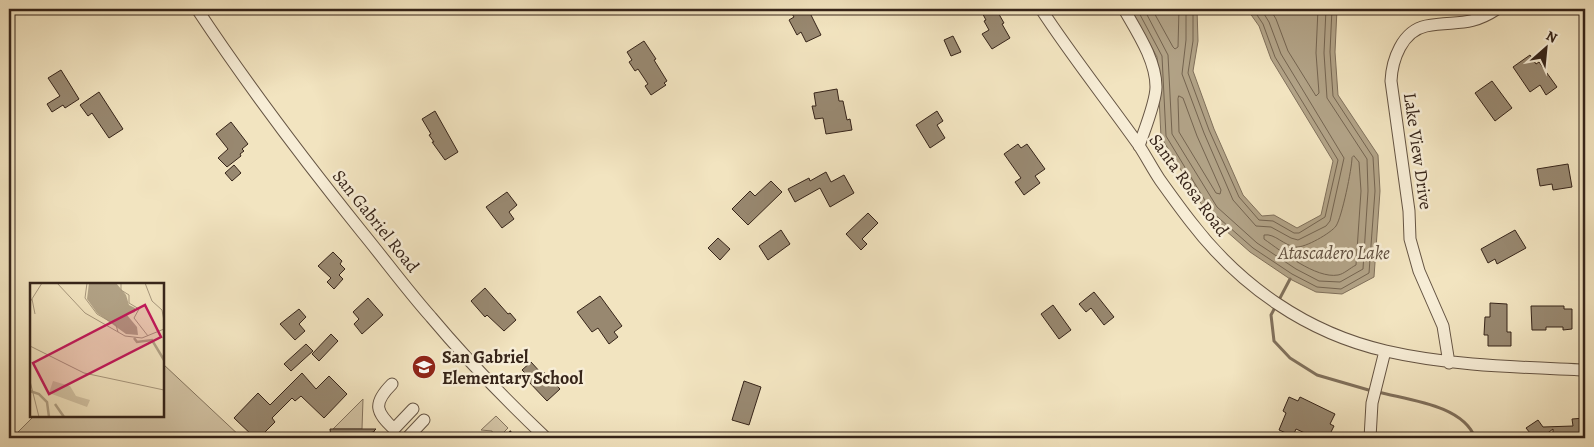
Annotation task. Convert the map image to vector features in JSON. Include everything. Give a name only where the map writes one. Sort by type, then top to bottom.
[{"type":"street","name":"San Gabriel Road","points":[[197,9],[269,113],[430,317],[546,438]]},
{"type":"street","name":"Santa Rosa Road","points":[[1041,9],[1192,224],[1214,249],[1261,293],[1282,308],[1310,324],[1344,338],[1385,351],[1449,363],[1585,370]]},
{"type":"street","points":[[1124,9],[1150,55],[1156,87],[1149,118],[1139,146]]},
{"type":"street","name":"Lake View Drive","points":[[1449,363],[1443,326],[1419,271],[1410,239],[1409,211],[1391,81],[1391,69],[1400,46],[1409,35],[1424,26],[1463,23],[1482,19],[1497,9]]},
{"type":"street","points":[[1370,438],[1372,403],[1385,351]]},
{"type":"street","points":[[392,384],[381,398],[379,412],[382,418],[394,429],[413,409]]},
{"type":"street","points":[[406,438],[424,420]]},
{"type":"path","points":[[371,433],[379,430]]},
{"type":"path","points":[[504,438],[511,431]]},
{"type":"path","points":[[376,432],[376,438]]},
{"type":"shaded area","points":[[164,365],[242,438],[18,438],[15,435],[33,417],[164,417]]},
{"type":"shaded area","points":[[363,399],[362,429],[333,429]]},
{"type":"shaded area","points":[[496,416],[508,428],[500,436],[493,436],[492,431],[481,430]]},
{"type":"water","name":"Atascadero Lake","points":[[1131,9],[1197,9],[1198,41],[1193,71],[1214,129],[1243,195],[1262,216],[1274,215],[1297,228],[1321,215],[1333,161],[1271,59],[1259,26],[1247,9],[1337,9],[1335,52],[1338,95],[1378,155],[1380,191],[1374,277],[1342,294],[1316,292],[1290,279],[1250,252],[1208,215],[1161,137],[1157,57]]},
{"type":"building","points":[[789,9],[808,9],[821,35],[806,42],[801,32],[797,35],[789,20],[794,17]]},
{"type":"building","points":[[980,9],[996,9],[1010,38],[992,49],[982,34],[989,30]]},
{"type":"building","points":[[953,36],[961,52],[951,56],[944,40]]},
{"type":"building","points":[[644,41],[667,81],[664,83],[666,85],[651,95],[645,86],[648,84],[638,69],[635,71],[629,62],[632,60],[627,52]]},
{"type":"building","points":[[1530,55],[1536,64],[1539,62],[1557,87],[1546,95],[1540,85],[1530,92],[1513,67]]},
{"type":"building","points":[[61,70],[79,99],[65,108],[63,105],[52,112],[47,104],[60,96],[48,78]]},
{"type":"building","points":[[1492,81],[1512,108],[1495,121],[1475,93]]},
{"type":"building","points":[[837,89],[839,101],[843,101],[847,120],[850,119],[852,130],[826,134],[823,118],[815,119],[812,106],[816,106],[814,93]]},
{"type":"building","points":[[99,92],[123,129],[109,138],[92,113],[88,116],[80,105]]},
{"type":"building","points":[[435,111],[458,152],[445,160],[432,142],[434,142],[429,135],[431,134],[422,119]]},
{"type":"building","points":[[937,111],[943,121],[937,125],[945,138],[930,148],[916,125]]},
{"type":"building","points":[[231,122],[248,144],[242,149],[244,151],[240,154],[241,156],[227,167],[218,158],[228,149],[216,134]]},
{"type":"building","points":[[1018,144],[1021,148],[1027,144],[1045,169],[1035,176],[1040,183],[1024,195],[1015,182],[1021,178],[1004,154]]},
{"type":"building","points":[[1568,164],[1572,187],[1553,190],[1552,184],[1540,186],[1537,169]]},
{"type":"building","points":[[234,165],[241,173],[232,181],[225,173]]},
{"type":"building","points":[[826,172],[831,182],[844,175],[854,193],[830,207],[820,188],[795,202],[788,189],[809,178],[810,181]]},
{"type":"building","points":[[771,181],[782,192],[748,225],[732,209],[750,191],[755,196]]},
{"type":"building","points":[[507,192],[517,205],[509,212],[514,219],[502,228],[486,207]]},
{"type":"building","points":[[868,213],[878,223],[862,239],[867,244],[861,250],[846,234]]},
{"type":"building","points":[[781,230],[790,244],[768,260],[759,246]]},
{"type":"building","points":[[1515,230],[1526,248],[1497,264],[1495,259],[1488,263],[1481,249]]},
{"type":"building","points":[[718,238],[730,249],[720,260],[708,248]]},
{"type":"building","points":[[333,252],[342,261],[340,264],[345,269],[339,275],[343,279],[334,289],[327,282],[331,278],[318,266]]},
{"type":"building","points":[[485,288],[508,314],[510,313],[516,320],[504,331],[487,315],[485,317],[471,301]]},
{"type":"building","points":[[1094,292],[1114,317],[1104,325],[1091,308],[1086,312],[1079,304]]},
{"type":"building","points":[[600,296],[622,326],[614,332],[618,337],[609,344],[598,328],[592,332],[577,312]]},
{"type":"building","points":[[368,298],[383,315],[362,334],[354,324],[359,319],[353,312]]},
{"type":"building","points":[[1490,303],[1507,304],[1507,332],[1511,332],[1511,346],[1488,346],[1488,335],[1484,335],[1485,317],[1490,317]]},
{"type":"building","points":[[1053,305],[1071,330],[1059,339],[1041,314]]},
{"type":"building","points":[[1531,306],[1564,306],[1564,309],[1572,309],[1572,329],[1563,330],[1563,327],[1546,327],[1546,330],[1532,330]]},
{"type":"building","points":[[299,309],[306,317],[299,324],[305,331],[295,340],[280,324]]},
{"type":"building","points":[[331,334],[338,341],[319,361],[312,354]]},
{"type":"building","points":[[306,344],[313,351],[291,371],[284,364]]},
{"type":"building","points":[[531,362],[542,374],[544,372],[560,389],[547,401],[528,381],[531,379],[522,370]]},
{"type":"building","points":[[302,373],[316,389],[329,376],[347,394],[324,418],[301,396],[295,401],[292,398],[272,418],[275,422],[259,438],[255,438],[234,418],[258,393],[270,405]]},
{"type":"building","points":[[744,381],[761,387],[749,425],[732,420]]},
{"type":"building","points":[[1289,397],[1298,401],[1300,397],[1335,414],[1330,424],[1334,426],[1328,438],[1316,438],[1296,429],[1293,436],[1279,430],[1286,413],[1283,411]]},
{"type":"building","points":[[1585,418],[1585,436],[1553,437],[1553,429],[1541,438],[1534,438],[1526,428],[1538,420],[1543,427],[1573,426],[1572,419]]},
{"type":"building","points":[[330,429],[376,429],[367,438],[331,438]]},
{"type":"waterway","points":[[1290,279],[1271,315],[1274,341],[1290,358],[1317,375],[1372,391]]},
{"type":"waterway","points":[[1378,392],[1419,401],[1447,411],[1469,427],[1475,438]]},
{"type":"place","name":"San Gabriel Elementary School","points":[[424,367]]}]
